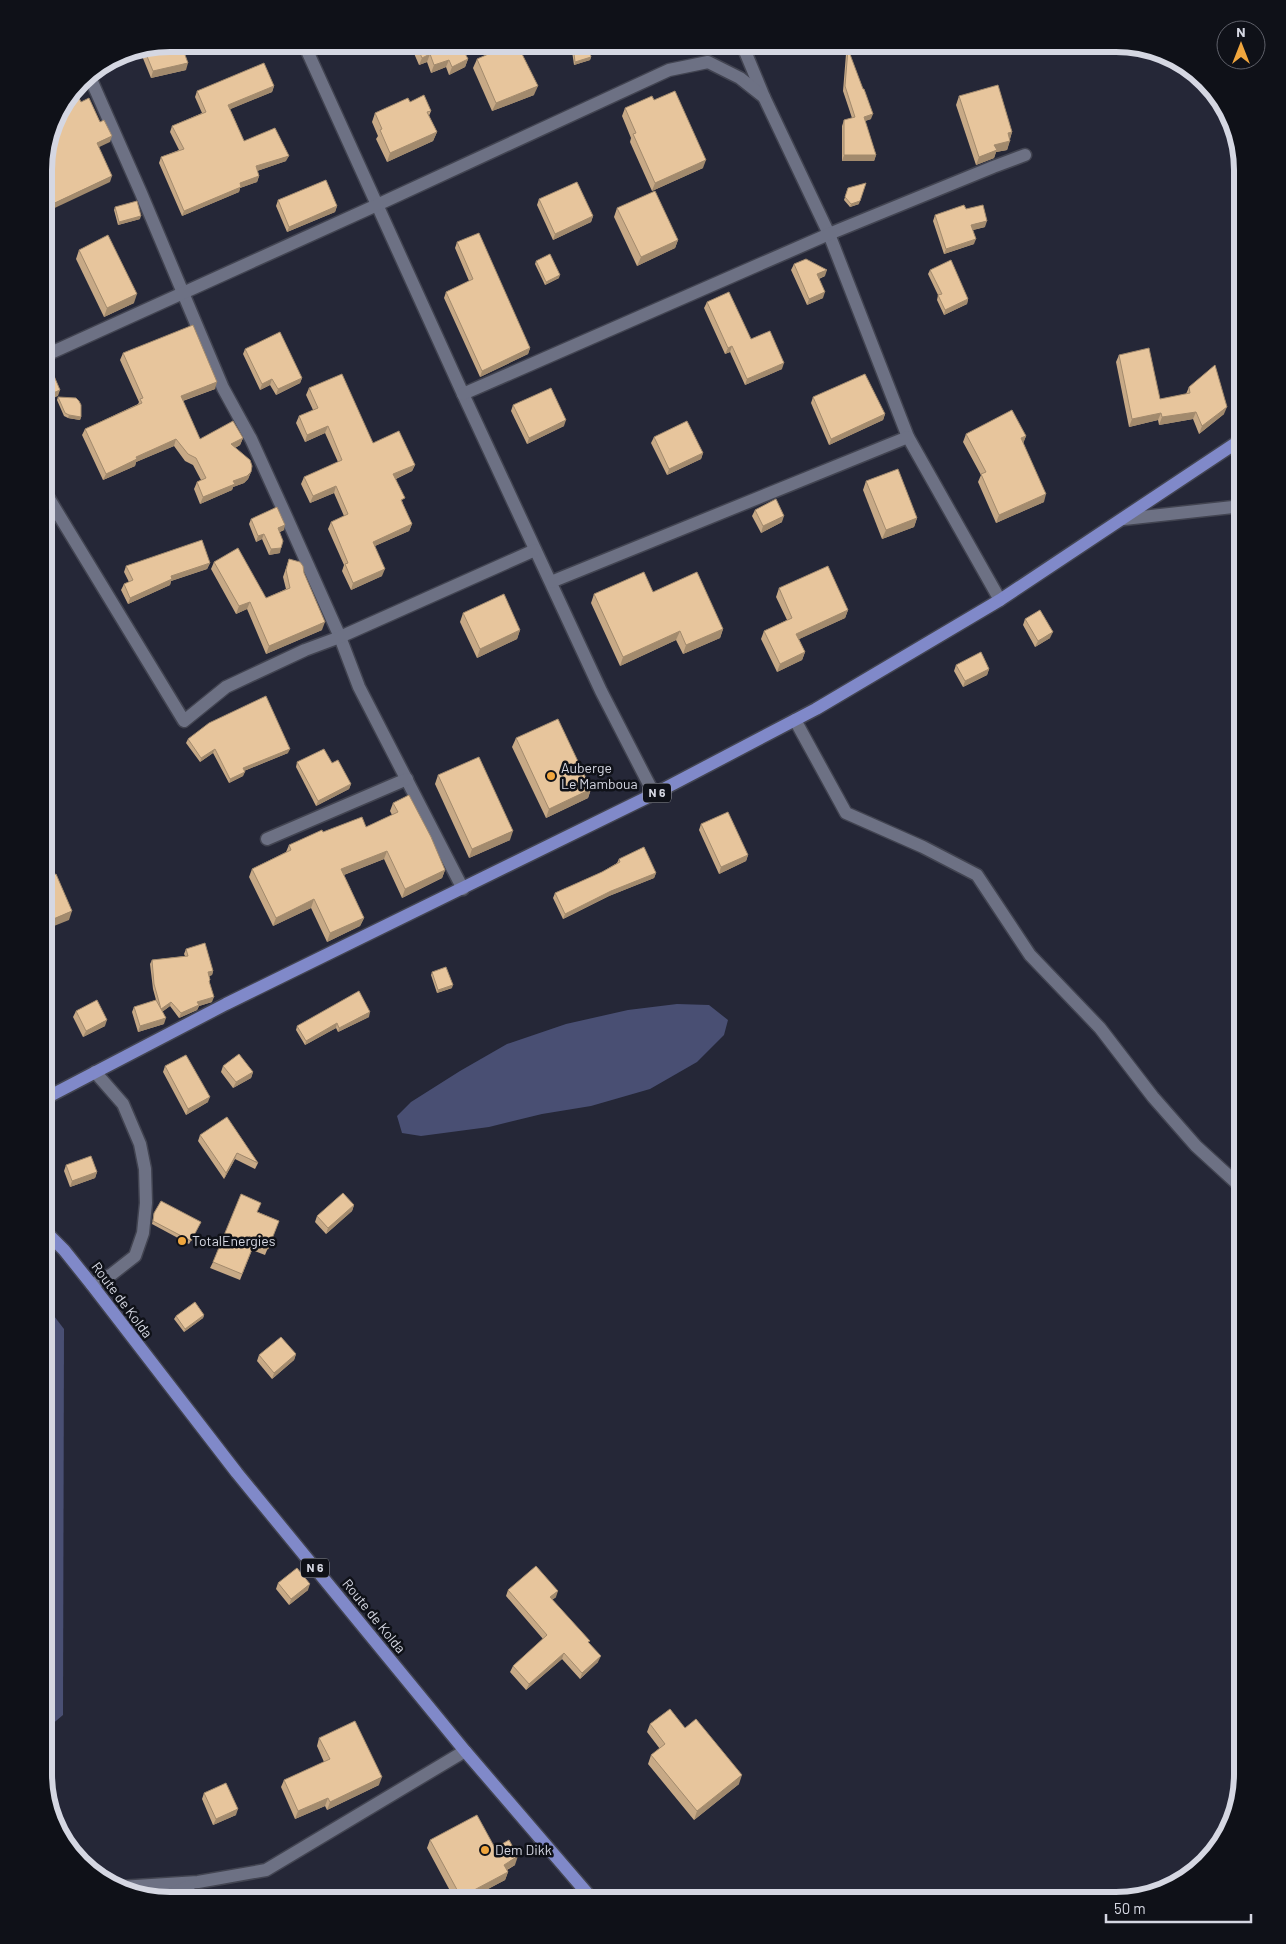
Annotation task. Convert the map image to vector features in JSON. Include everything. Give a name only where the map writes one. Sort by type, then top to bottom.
[{"type":"main road","name":"N 6","points":[[53,1094],[226,1004],[654,794],[795,720],[1000,600],[1234,444]]},
{"type":"main road","name":"Route de Kolda","points":[[53,1239],[92,1285],[236,1473],[465,1752],[586,1891]]},
{"type":"street","points":[[308,52],[535,550],[601,691],[654,794]]},
{"type":"street","points":[[749,53],[764,97],[829,234],[908,437],[1000,600]]},
{"type":"street","points":[[53,352],[669,70],[708,62],[740,78],[764,97]]},
{"type":"street","points":[[92,83],[184,293],[223,388],[255,447],[340,637],[359,687],[463,889]]},
{"type":"street","points":[[463,394],[829,234],[1025,155]]},
{"type":"street","points":[[551,582],[908,437]]},
{"type":"street","points":[[1124,519],[1234,507]]},
{"type":"street","points":[[53,510],[184,721],[226,688],[305,650],[340,637],[535,550]]},
{"type":"street","points":[[795,720],[846,813],[923,847],[977,875],[1030,956],[1100,1028],[1153,1097],[1196,1146],[1234,1181]]},
{"type":"street","points":[[267,839],[407,779]]},
{"type":"street","points":[[92,1285],[112,1274],[134,1256],[143,1233],[146,1203],[145,1169],[140,1144],[123,1104],[95,1072]]},
{"type":"street","points":[[137,1886],[198,1882],[266,1870],[465,1752]]},
{"type":"street","points":[[177,1891],[198,1882]]},
{"type":"shaded area","points":[[677,1004],[709,1005],[728,1020],[724,1035],[697,1062],[650,1089],[591,1106],[542,1114],[489,1127],[421,1136],[402,1133],[397,1116],[411,1102],[507,1044],[566,1024],[628,1010]]},
{"type":"shaded area","points":[[53,1315],[64,1329],[63,1715],[53,1723]]},
{"type":"building","points":[[184,52],[188,63],[153,71],[147,56]]},
{"type":"building","points":[[420,52],[464,52],[468,59],[452,67],[449,60],[434,65],[430,54],[422,58]]},
{"type":"building","points":[[492,52],[521,52],[538,86],[496,103],[477,59]]},
{"type":"building","points":[[574,52],[590,52],[591,57],[575,62]]},
{"type":"building","points":[[848,53],[849,53],[873,114],[864,117],[876,155],[844,155],[844,120],[855,117],[845,86]]},
{"type":"building","points":[[264,63],[274,86],[228,105],[244,141],[275,128],[289,156],[256,166],[259,176],[240,183],[241,187],[184,211],[161,157],[184,149],[172,126],[206,112],[197,91]]},
{"type":"building","points":[[998,85],[1012,132],[1008,133],[1010,141],[994,145],[997,150],[979,157],[959,96]]},
{"type":"building","points":[[675,91],[706,160],[655,183],[633,134],[636,133],[625,108],[652,96],[654,100]]},
{"type":"building","points":[[424,95],[431,111],[427,112],[437,132],[390,153],[375,113],[408,98],[410,102]]},
{"type":"building","points":[[79,97],[81,102],[89,98],[100,122],[104,120],[112,136],[97,143],[112,176],[53,204],[53,163],[57,140],[61,125]]},
{"type":"building","points":[[326,180],[337,206],[289,227],[278,200]]},
{"type":"building","points":[[577,182],[593,216],[555,234],[539,199]]},
{"type":"building","points":[[866,183],[860,201],[851,204],[845,197],[848,188]]},
{"type":"building","points":[[655,191],[678,240],[641,257],[617,208]]},
{"type":"building","points":[[137,201],[141,216],[119,222],[115,207]]},
{"type":"building","points":[[964,205],[966,209],[983,205],[987,221],[971,225],[976,239],[946,249],[935,215]]},
{"type":"building","points":[[479,233],[530,348],[482,371],[446,292],[473,279],[457,242]]},
{"type":"building","points":[[108,235],[137,294],[107,308],[79,250]]},
{"type":"building","points":[[550,254],[560,275],[546,282],[536,261]]},
{"type":"building","points":[[806,259],[827,270],[817,274],[825,292],[809,299],[794,264]]},
{"type":"building","points":[[951,260],[968,299],[945,310],[938,295],[942,294],[930,270]]},
{"type":"building","points":[[729,292],[751,339],[770,331],[784,363],[747,379],[732,346],[728,348],[707,302]]},
{"type":"building","points":[[193,325],[217,382],[181,396],[200,439],[233,421],[243,438],[231,444],[250,460],[251,472],[247,476],[233,481],[235,484],[203,497],[197,482],[206,478],[196,458],[188,454],[176,439],[136,457],[137,459],[106,474],[85,429],[142,403],[140,399],[143,398],[123,353]]},
{"type":"building","points":[[280,332],[302,378],[278,389],[272,379],[262,384],[245,349]]},
{"type":"building","points":[[1149,348],[1160,399],[1190,393],[1189,387],[1215,365],[1227,407],[1202,426],[1196,412],[1162,417],[1161,413],[1132,419],[1119,355]]},
{"type":"building","points":[[53,374],[60,390],[53,393]]},
{"type":"building","points":[[342,374],[373,443],[399,431],[415,465],[393,474],[405,498],[401,500],[412,524],[373,542],[385,569],[353,583],[345,564],[348,563],[331,522],[348,514],[336,486],[313,496],[304,477],[342,460],[328,426],[307,435],[299,416],[318,408],[309,388]]},
{"type":"building","points":[[865,374],[885,414],[831,439],[813,397]]},
{"type":"building","points":[[551,388],[566,420],[529,438],[513,405]]},
{"type":"building","points":[[58,397],[76,398],[81,405],[81,417],[65,413]]},
{"type":"building","points":[[1012,410],[1026,436],[1021,438],[1046,494],[999,515],[981,474],[986,472],[966,434]]},
{"type":"building","points":[[687,421],[703,453],[669,469],[654,437]]},
{"type":"building","points":[[898,469],[917,518],[886,530],[866,481]]},
{"type":"building","points":[[776,499],[784,516],[763,526],[755,510]]},
{"type":"building","points":[[277,507],[285,525],[278,528],[283,541],[281,548],[271,549],[264,534],[258,536],[251,519]]},
{"type":"building","points":[[202,540],[210,563],[171,576],[172,579],[130,598],[124,584],[133,580],[126,566]]},
{"type":"building","points":[[238,548],[266,598],[290,588],[286,570],[289,559],[300,562],[325,622],[269,646],[250,602],[239,606],[214,562]]},
{"type":"building","points":[[828,566],[848,610],[796,634],[805,652],[780,664],[764,631],[792,618],[779,588]]},
{"type":"building","points":[[644,572],[653,592],[697,572],[723,629],[686,645],[680,631],[623,657],[594,594]]},
{"type":"building","points":[[504,594],[520,630],[480,649],[463,613]]},
{"type":"building","points":[[1040,610],[1053,632],[1038,641],[1025,619]]},
{"type":"building","points":[[981,652],[989,669],[965,681],[956,665]]},
{"type":"building","points":[[266,696],[290,749],[243,768],[245,772],[230,779],[215,749],[201,758],[188,739],[209,723]]},
{"type":"building","points":[[558,719],[591,789],[549,809],[516,738]]},
{"type":"building","points":[[324,749],[332,763],[338,760],[351,784],[318,801],[297,762]]},
{"type":"building","points":[[479,757],[513,831],[472,849],[438,775]]},
{"type":"building","points":[[409,795],[431,837],[445,870],[405,889],[387,851],[341,869],[364,918],[330,933],[314,899],[276,918],[252,869],[291,850],[289,845],[322,830],[323,832],[362,817],[366,827],[398,812],[393,803]]},
{"type":"building","points":[[728,812],[748,855],[721,867],[701,824]]},
{"type":"building","points":[[644,847],[656,873],[611,891],[565,914],[555,893],[602,872],[620,862],[619,859]]},
{"type":"building","points":[[56,874],[72,911],[53,919],[53,875]]},
{"type":"building","points":[[205,943],[213,971],[208,972],[214,997],[197,1002],[199,1005],[181,1013],[171,1002],[161,1009],[154,984],[152,960],[188,956],[186,949]]},
{"type":"building","points":[[446,967],[453,985],[438,990],[432,972]]},
{"type":"building","points":[[359,991],[370,1012],[339,1028],[337,1023],[306,1041],[297,1026]]},
{"type":"building","points":[[97,1000],[107,1020],[86,1031],[76,1011]]},
{"type":"building","points":[[156,1000],[166,1018],[140,1026],[134,1007]]},
{"type":"building","points":[[239,1054],[253,1072],[236,1082],[223,1066]]},
{"type":"building","points":[[186,1055],[210,1097],[188,1109],[165,1066]]},
{"type":"building","points":[[227,1117],[258,1163],[237,1153],[226,1173],[200,1135]]},
{"type":"building","points":[[91,1156],[97,1172],[72,1181],[66,1165]]},
{"type":"building","points":[[343,1193],[354,1205],[328,1228],[317,1216]]},
{"type":"building","points":[[241,1194],[261,1203],[257,1212],[279,1221],[268,1249],[254,1244],[242,1274],[213,1262]]},
{"type":"building","points":[[161,1201],[201,1222],[191,1241],[153,1221],[154,1213]]},
{"type":"building","points":[[195,1302],[204,1315],[185,1329],[176,1316]]},
{"type":"building","points":[[281,1337],[296,1354],[274,1373],[259,1355]]},
{"type":"building","points":[[536,1566],[558,1591],[550,1597],[601,1656],[582,1673],[564,1653],[529,1684],[513,1666],[547,1635],[508,1590]]},
{"type":"building","points":[[297,1568],[310,1584],[291,1599],[278,1583]]},
{"type":"building","points":[[670,1709],[685,1728],[696,1719],[742,1775],[697,1811],[651,1755],[665,1744],[650,1724]]},
{"type":"building","points":[[355,1721],[382,1777],[330,1802],[328,1798],[298,1811],[284,1780],[330,1759],[319,1738]]},
{"type":"building","points":[[226,1783],[238,1809],[216,1819],[204,1793]]},
{"type":"building","points":[[477,1815],[495,1848],[509,1840],[518,1856],[504,1865],[508,1872],[472,1891],[458,1891],[430,1840]]},
{"type":"place","name":"Auberge Le Mamboua","points":[[551,776]]},
{"type":"place","name":"TotalEnergies","points":[[182,1241]]},
{"type":"place","name":"Dem Dikk","points":[[485,1850]]}]
